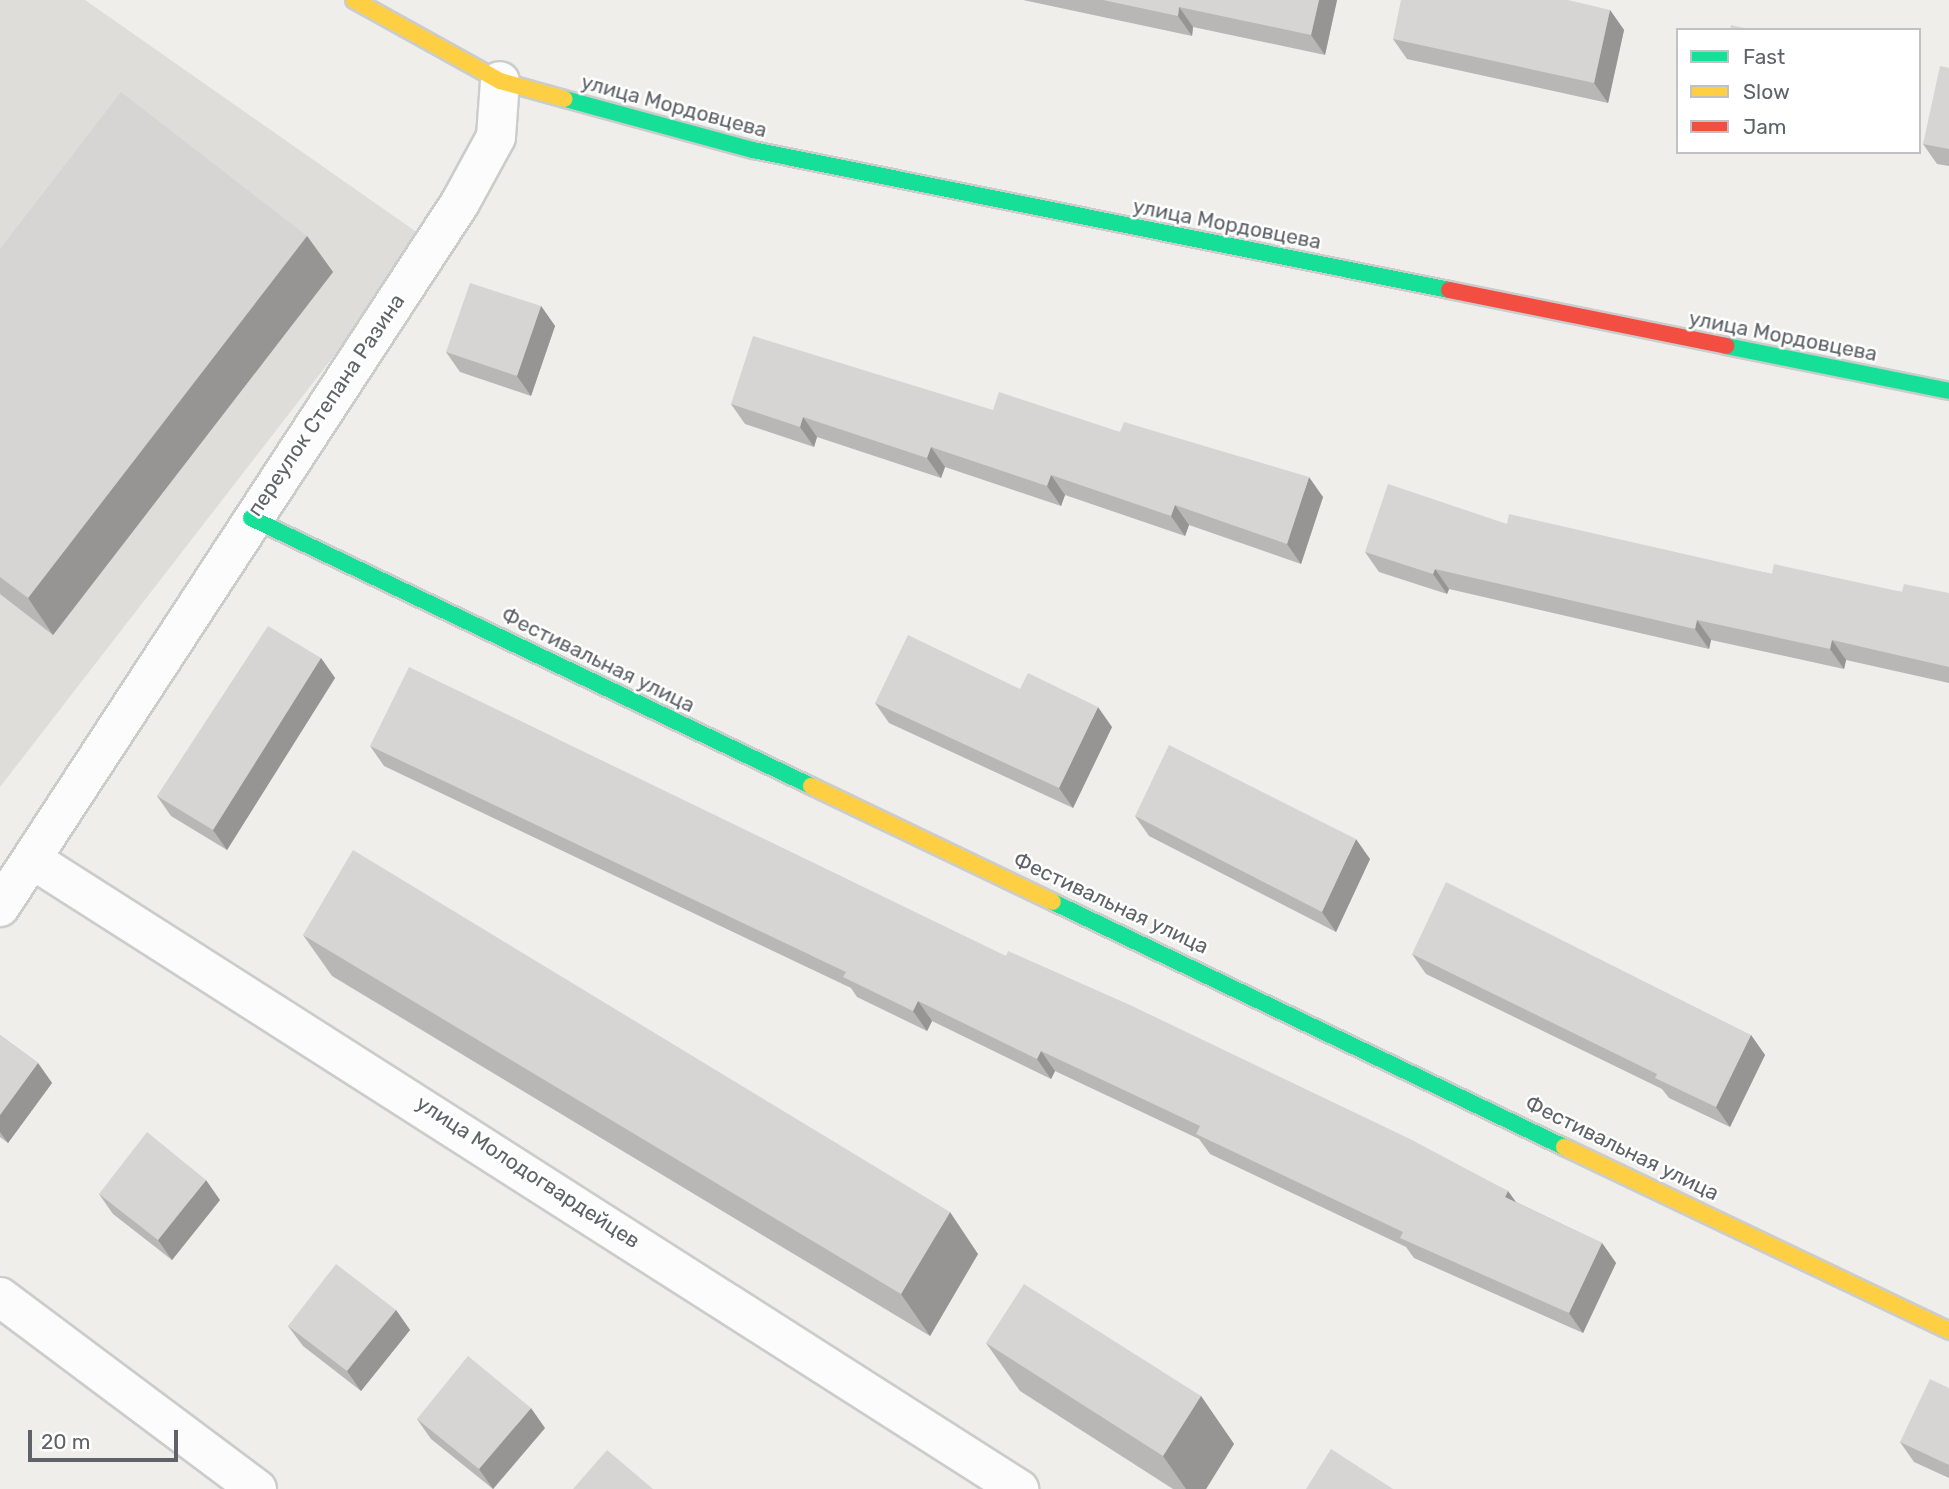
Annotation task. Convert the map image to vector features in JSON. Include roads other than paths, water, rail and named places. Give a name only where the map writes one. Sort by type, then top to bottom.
[{"type":"street","points":[[354,0],[500,81]]},
{"type":"street","name":"улица Мордовцева","points":[[500,81],[753,150],[1949,391]]},
{"type":"street","name":"переулок Степана Разина","points":[[0,907],[33,860],[251,518],[460,203],[496,137],[500,81]]},
{"type":"street","name":"Фестивальная улица","points":[[251,518],[1949,1331]]},
{"type":"street","name":"улица Молодогвардейцев","points":[[33,860],[1019,1489]]},
{"type":"street","points":[[0,1297],[257,1489]]}]
